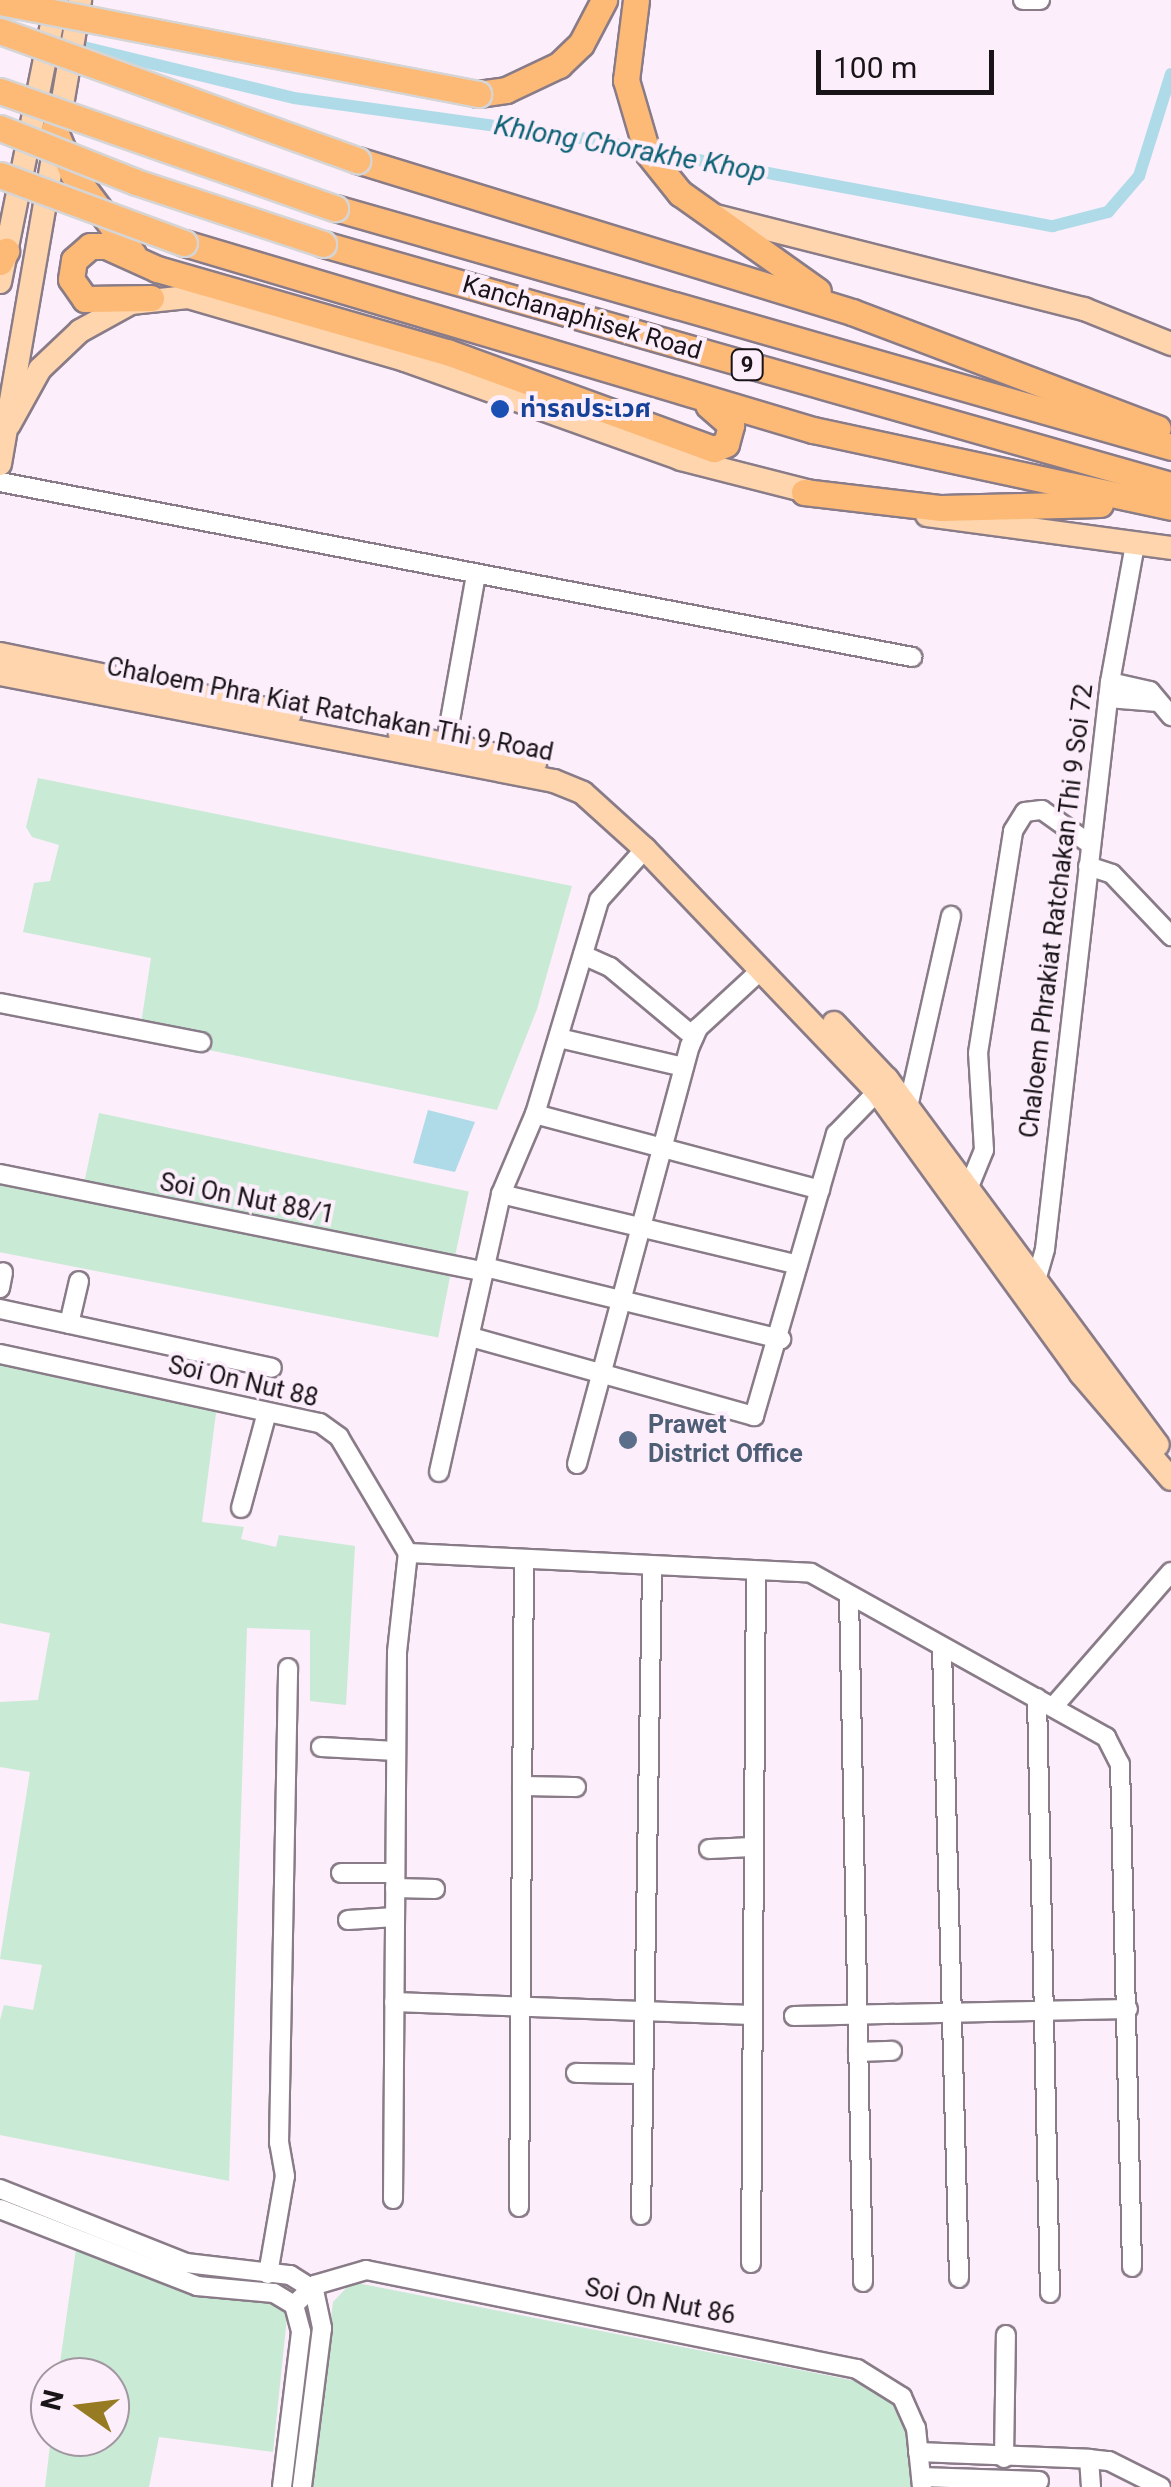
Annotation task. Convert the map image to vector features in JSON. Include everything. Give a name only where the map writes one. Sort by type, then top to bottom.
[{"type":"highway","points":[[0,2],[478,94],[506,90],[559,65],[581,44],[604,0]]},
{"type":"highway","points":[[636,0],[628,103],[647,152],[680,192],[708,214],[852,312]]},
{"type":"highway","points":[[0,32],[357,160],[852,312],[1171,432]]},
{"type":"highway","name":"Kanchanaphisek Road","points":[[0,91],[335,208],[1171,447]]},
{"type":"highway","name":"Kanchanaphisek Road","points":[[0,128],[136,182],[323,244],[1171,485]]},
{"type":"highway","points":[[54,129],[95,210],[140,261]]},
{"type":"highway","points":[[0,175],[168,238],[364,300],[813,430],[1171,507]]},
{"type":"highway","points":[[151,298],[90,302],[72,279],[77,256],[94,245],[447,352],[698,448],[726,444],[731,425],[724,413],[637,379]]},
{"type":"highway","points":[[804,492],[941,508],[1140,503]]},
{"type":"main road","points":[[0,393],[18,201],[58,0]]},
{"type":"main road","points":[[0,464],[54,129],[67,80],[80,0]]},
{"type":"main road","points":[[0,282],[11,255],[43,202]]},
{"type":"main road","points":[[708,214],[1084,310],[1171,344]]},
{"type":"main road","points":[[9,425],[40,369],[60,347],[112,311],[151,298],[230,304],[681,458],[804,492],[1171,548]]},
{"type":"main road","name":"Chaloem Phra Kiat Ratchakan Thi 9 Road","points":[[0,654],[564,771],[610,794],[908,1107],[1035,1284],[1171,1458]]},
{"type":"main road","name":"Chaloem Phra Kiat Ratchakan Thi 9 Road","points":[[0,674],[554,781],[596,803],[645,849],[877,1092],[1080,1374],[1171,1479]]},
{"type":"street","points":[[1024,0],[1040,0]]},
{"type":"street","points":[[0,482],[912,657]]},
{"type":"street","name":"Chaloem Phrakiat Ratchakan Thi 9 Soi 72","points":[[1035,1284],[1046,1249],[1109,690],[1135,545]]},
{"type":"street","points":[[446,744],[476,575]]},
{"type":"street","points":[[1109,690],[1165,709]]},
{"type":"street","points":[[968,1189],[984,1150],[978,1053],[1014,830],[1025,812],[1042,810],[1090,844]]},
{"type":"street","points":[[438,1472],[500,1194],[535,1114],[605,888],[645,849]]},
{"type":"street","points":[[1088,866],[1112,874],[1171,936]]},
{"type":"street","points":[[908,1107],[951,916]]},
{"type":"street","points":[[583,956],[610,967],[694,1037]]},
{"type":"street","points":[[576,1464],[694,1037],[760,970]]},
{"type":"street","points":[[0,1003],[201,1042]]},
{"type":"street","points":[[559,1038],[684,1067]]},
{"type":"street","points":[[471,1337],[750,1418],[781,1338],[836,1134],[877,1092]]},
{"type":"street","points":[[535,1114],[820,1190]]},
{"type":"street","name":"Soi On Nut 88/1","points":[[0,1174],[624,1297],[781,1338]]},
{"type":"street","points":[[500,1194],[798,1265]]},
{"type":"street","points":[[69,1324],[79,1280]]},
{"type":"street","points":[[0,1309],[272,1368]]},
{"type":"street","name":"Soi On Nut 88","points":[[0,1354],[267,1412],[332,1430],[408,1553]]},
{"type":"street","points":[[241,1508],[267,1412]]},
{"type":"street","points":[[393,2199],[396,1751],[408,1553],[652,1570],[811,1574],[1106,1738],[1120,1764],[1132,2268]]},
{"type":"street","points":[[519,2207],[524,1563]]},
{"type":"street","points":[[640,2214],[652,1570]]},
{"type":"street","points":[[752,2263],[756,1571]]},
{"type":"street","points":[[1050,2293],[1045,1702],[1171,1572]]},
{"type":"street","points":[[848,1596],[863,2282]]},
{"type":"street","points":[[942,1650],[959,2278]]},
{"type":"street","points":[[268,2274],[285,2176],[279,2144],[288,1668]]},
{"type":"street","points":[[320,1747],[396,1751]]},
{"type":"street","points":[[522,1786],[576,1787]]},
{"type":"street","points":[[709,1849],[753,1847]]},
{"type":"street","points":[[341,1873],[435,1888]]},
{"type":"street","points":[[348,1920],[395,1917]]},
{"type":"street","points":[[394,2002],[752,2015]]},
{"type":"street","points":[[794,2016],[1128,2009]]},
{"type":"street","points":[[858,2052],[892,2051]]},
{"type":"street","points":[[576,2074],[644,2074]]},
{"type":"street","points":[[0,2189],[186,2263],[290,2275],[312,2288],[322,2306],[322,2328],[302,2487]]},
{"type":"street","points":[[0,2209],[198,2286],[274,2293],[294,2305],[301,2332],[282,2487]]},
{"type":"street","name":"Soi On Nut 86","points":[[294,2305],[312,2288],[346,2271],[366,2270],[857,2369],[902,2398],[918,2452],[921,2482]]},
{"type":"street","points":[[1004,2458],[1006,2334]]},
{"type":"street","points":[[918,2452],[1089,2459],[1150,2484]]},
{"type":"street","points":[[1089,2459],[1091,2487]]},
{"type":"street","points":[[921,2482],[1039,2481]]},
{"type":"green space","points":[[38,778],[572,886],[537,1009],[497,1110],[204,1049],[141,1024],[151,958],[23,932],[34,883],[50,881],[59,845],[32,837],[26,827]]},
{"type":"green space","points":[[99,1113],[469,1192],[454,1262],[84,1183]]},
{"type":"green space","points":[[0,1181],[452,1269],[438,1337],[0,1252]]},
{"type":"green space","points":[[0,1363],[217,1405],[202,1522],[244,1527],[241,1539],[276,1547],[279,1535],[355,1546],[346,1705],[310,1701],[310,1630],[247,1628],[229,2181],[0,2135],[0,2020],[4,2005],[33,2010],[42,1965],[0,1959],[30,1772],[0,1767],[0,1702],[38,1700],[50,1633],[0,1623]]},
{"type":"green space","points":[[76,2249],[167,2284],[288,2307],[273,2452],[159,2437],[149,2487],[45,2487],[49,2457],[130,2457],[130,2357],[61,2357]]},
{"type":"green space","points":[[352,2282],[866,2383],[897,2399],[909,2429],[911,2487],[310,2487],[333,2302]]},
{"type":"water","points":[[428,1110],[475,1122],[455,1172],[413,1163]]},
{"type":"waterway","name":"Khlong Chorakhe Khop","points":[[71,44],[294,98],[581,138],[1053,226],[1108,212],[1139,176],[1171,74]]},
{"type":"place","name":"ท่ารถประเวศ","points":[[500,409]]},
{"type":"place","name":"Prawet District Office","points":[[628,1440]]}]
